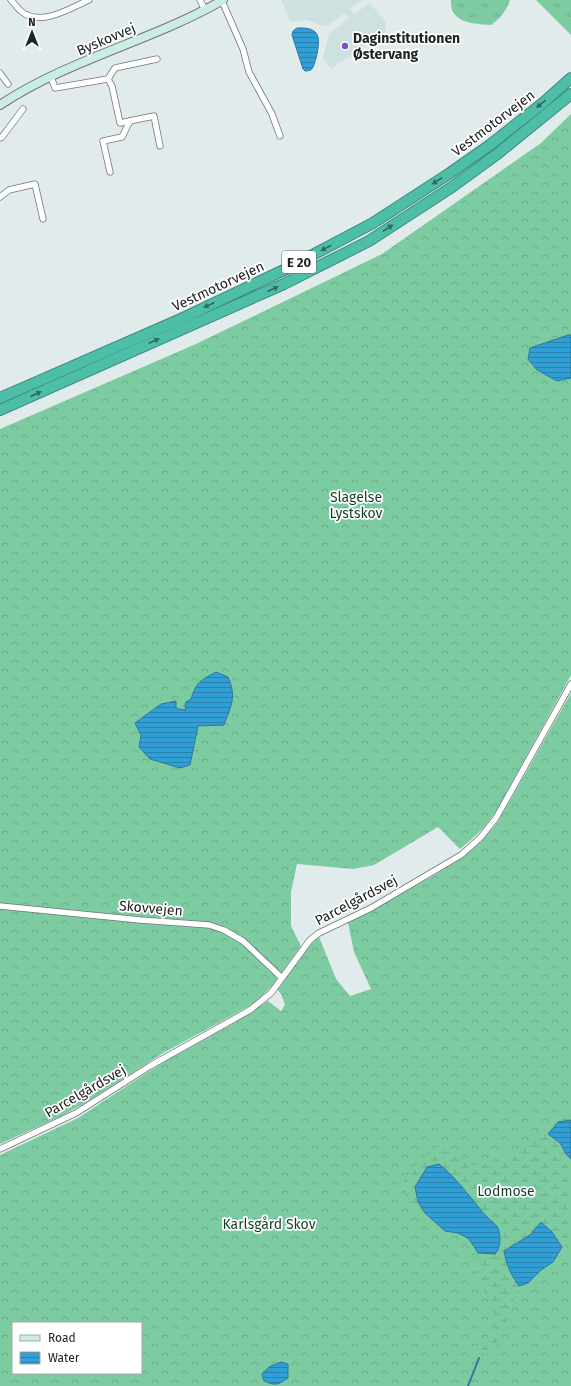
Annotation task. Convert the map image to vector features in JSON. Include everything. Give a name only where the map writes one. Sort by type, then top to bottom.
[{"type":"highway","name":"Vestmotorvejen","points":[[0,398],[183,318],[279,272],[372,223],[450,173],[490,144],[543,103],[571,78]]},
{"type":"highway","name":"Vestmotorvejen","points":[[0,410],[284,284],[369,241],[452,187],[519,137],[571,94]]},
{"type":"main road","name":"Byskovvej","points":[[0,105],[27,88],[182,21],[222,0]]},
{"type":"street","points":[[11,0],[27,15],[42,17],[50,16],[89,0]]},
{"type":"street","points":[[200,0],[205,10]]},
{"type":"street","points":[[222,0],[243,49],[249,72],[272,114],[280,136]]},
{"type":"street","points":[[51,77],[55,88],[108,79],[115,68],[157,59]]},
{"type":"street","points":[[0,73],[8,84]]},
{"type":"street","points":[[108,79],[112,86],[120,123],[154,116],[160,146]]},
{"type":"street","points":[[0,138],[23,109]]},
{"type":"street","points":[[110,172],[103,141],[122,137],[130,121]]},
{"type":"street","points":[[0,197],[9,190],[35,184],[43,219]]},
{"type":"street","name":"Parcelgårdsvej","points":[[0,1149],[76,1113],[150,1066],[250,1010],[271,993],[310,940],[319,933],[345,922],[461,855],[480,838],[496,818],[571,684]]},
{"type":"street","name":"Skovvejen","points":[[0,906],[140,920],[209,925],[224,930],[243,941],[282,978]]},
{"type":"shaded area","name":"Daginstitutionen Østervang","points":[[281,0],[362,0],[350,9],[354,14],[370,3],[386,23],[385,32],[331,69],[323,58],[329,34],[349,18],[345,13],[327,26],[322,26],[307,20],[291,22]]},
{"type":"green space","points":[[451,0],[510,0],[507,8],[491,25],[464,21],[459,18],[452,10]]},
{"type":"green space","points":[[536,0],[571,0],[571,35]]},
{"type":"green space","name":"Slagelse Lystskov","points":[[571,114],[571,335],[567,335],[557,381],[571,378],[571,675],[495,813],[480,832],[460,849],[438,827],[374,865],[353,869],[297,864],[291,892],[291,926],[301,946],[273,985],[253,1004],[163,1053],[85,1103],[61,1116],[0,1144],[0,429],[196,344],[382,254],[541,143]],"holes":[[[194,691],[180,768],[139,747],[141,735],[176,701],[176,707],[178,710],[186,710]]]},
{"type":"green space","name":"Karlsgård Skov","points":[[571,693],[571,1386],[0,1386],[0,1155],[78,1118],[165,1061],[231,1025],[268,1001],[281,1011],[285,1005],[281,994],[277,989],[306,949],[319,937],[336,979],[350,996],[371,989],[354,952],[348,923],[433,876],[463,857],[481,842],[498,822]]},
{"type":"green space","name":"Lodmose","points":[[558,1122],[548,1134],[560,1143],[566,1154],[571,1159],[571,1241],[562,1247],[552,1232],[541,1222],[530,1236],[504,1251],[513,1278],[519,1286],[493,1353],[480,1354],[475,1348],[492,1338],[495,1330],[494,1315],[491,1305],[476,1273],[478,1253],[489,1254],[498,1227],[487,1217],[448,1170],[418,1202],[425,1213],[407,1202],[404,1192],[405,1178],[430,1150],[439,1146],[461,1161],[474,1165],[488,1162],[520,1148],[536,1132]]},
{"type":"water","points":[[297,28],[310,29],[314,31],[318,37],[319,42],[313,68],[309,71],[305,71],[303,69],[292,35],[293,31]]},
{"type":"water","points":[[571,335],[571,378],[557,381],[537,370],[528,359],[530,348]]},
{"type":"water","points":[[216,672],[228,677],[233,696],[224,725],[198,726],[190,765],[180,768],[150,759],[139,747],[141,735],[135,723],[161,704],[176,701],[176,707],[178,709],[186,710],[186,702],[191,699],[197,685]]},
{"type":"water","points":[[571,1120],[571,1159],[566,1154],[560,1143],[548,1134],[558,1122]]},
{"type":"water","points":[[439,1164],[464,1189],[498,1228],[500,1242],[495,1254],[478,1253],[469,1239],[458,1233],[445,1231],[425,1213],[418,1202],[415,1187],[427,1167]]},
{"type":"water","points":[[541,1222],[552,1232],[562,1247],[553,1262],[541,1270],[528,1283],[519,1286],[509,1269],[504,1251],[530,1235]]},
{"type":"water","points":[[281,1362],[288,1364],[288,1378],[276,1384],[271,1384],[264,1381],[262,1374],[269,1367]]},
{"type":"waterway","points":[[468,1386],[479,1358]]},
{"type":"place","name":"Daginstitutionen Østervang","points":[[345,46]]}]
